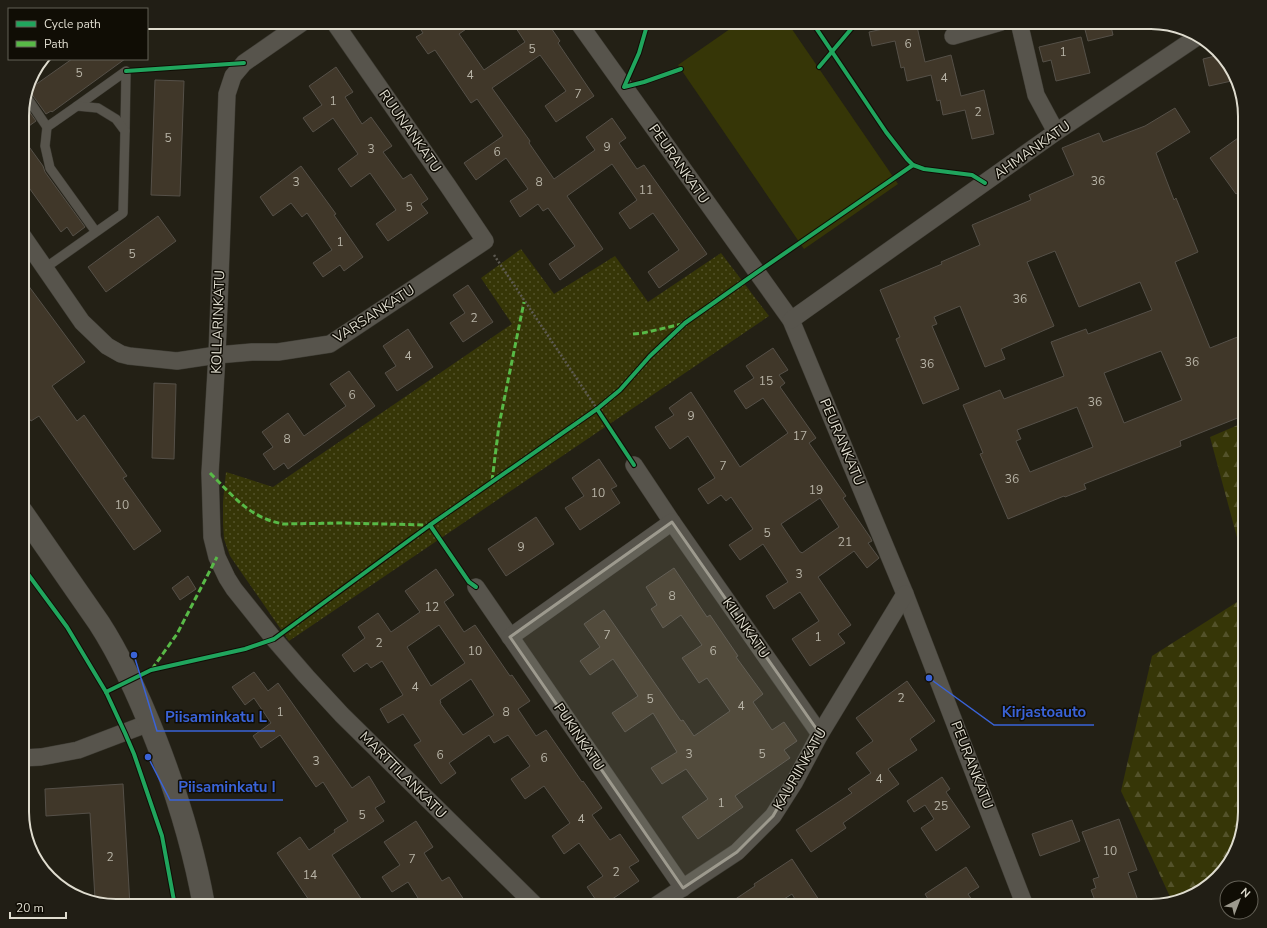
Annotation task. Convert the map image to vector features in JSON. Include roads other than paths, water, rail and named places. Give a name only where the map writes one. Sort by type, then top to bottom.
[{"type":"street","name":"KOLLARINKATU","points":[[274,639],[227,578],[217,557],[212,537],[210,473],[217,355],[226,105],[229,86],[235,73],[246,60],[292,29]]},
{"type":"street","name":"RUUNANKATU","points":[[339,29],[485,241]]},
{"type":"street","name":"PEURANKATU","points":[[583,29],[791,320],[905,594],[1022,899]]},
{"type":"street","points":[[953,36],[977,29]]},
{"type":"street","points":[[1021,29],[1036,95],[1056,132]]},
{"type":"street","name":"AHMANKATU","points":[[791,320],[1056,132],[1193,41]]},
{"type":"street","name":"VARSANKATU","points":[[29,245],[82,322],[100,340],[114,351],[129,356],[177,361],[217,355],[252,352],[278,352],[330,344],[485,241]]},
{"type":"street","name":"KILINKATU","points":[[634,465],[820,734]]},
{"type":"street","points":[[29,522],[110,640],[131,680],[150,723],[186,824],[203,899]]},
{"type":"street","points":[[510,637],[672,522]]},
{"type":"street","name":"PUKINKATU","points":[[476,587],[683,888]]},
{"type":"street","name":"KAURIINKATU","points":[[666,899],[737,852],[773,816],[794,783],[820,734],[905,594]]},
{"type":"street","name":"MARTTILANKATU","points":[[274,639],[342,715],[529,899]]},
{"type":"street","points":[[29,758],[41,757],[78,750],[150,723]]},
{"type":"lane","points":[[45,268],[123,213],[126,71],[47,127]]},
{"type":"lane","points":[[30,102],[47,127],[44,146],[50,168],[96,232]]},
{"type":"lane","points":[[77,106],[98,108],[116,119],[125,131]]},
{"type":"place","name":"Piisaminkatu L","points":[[134,655]]},
{"type":"place","name":"Kirjastoauto","points":[[929,678]]},
{"type":"place","name":"Piisaminkatu I","points":[[148,757]]}]
